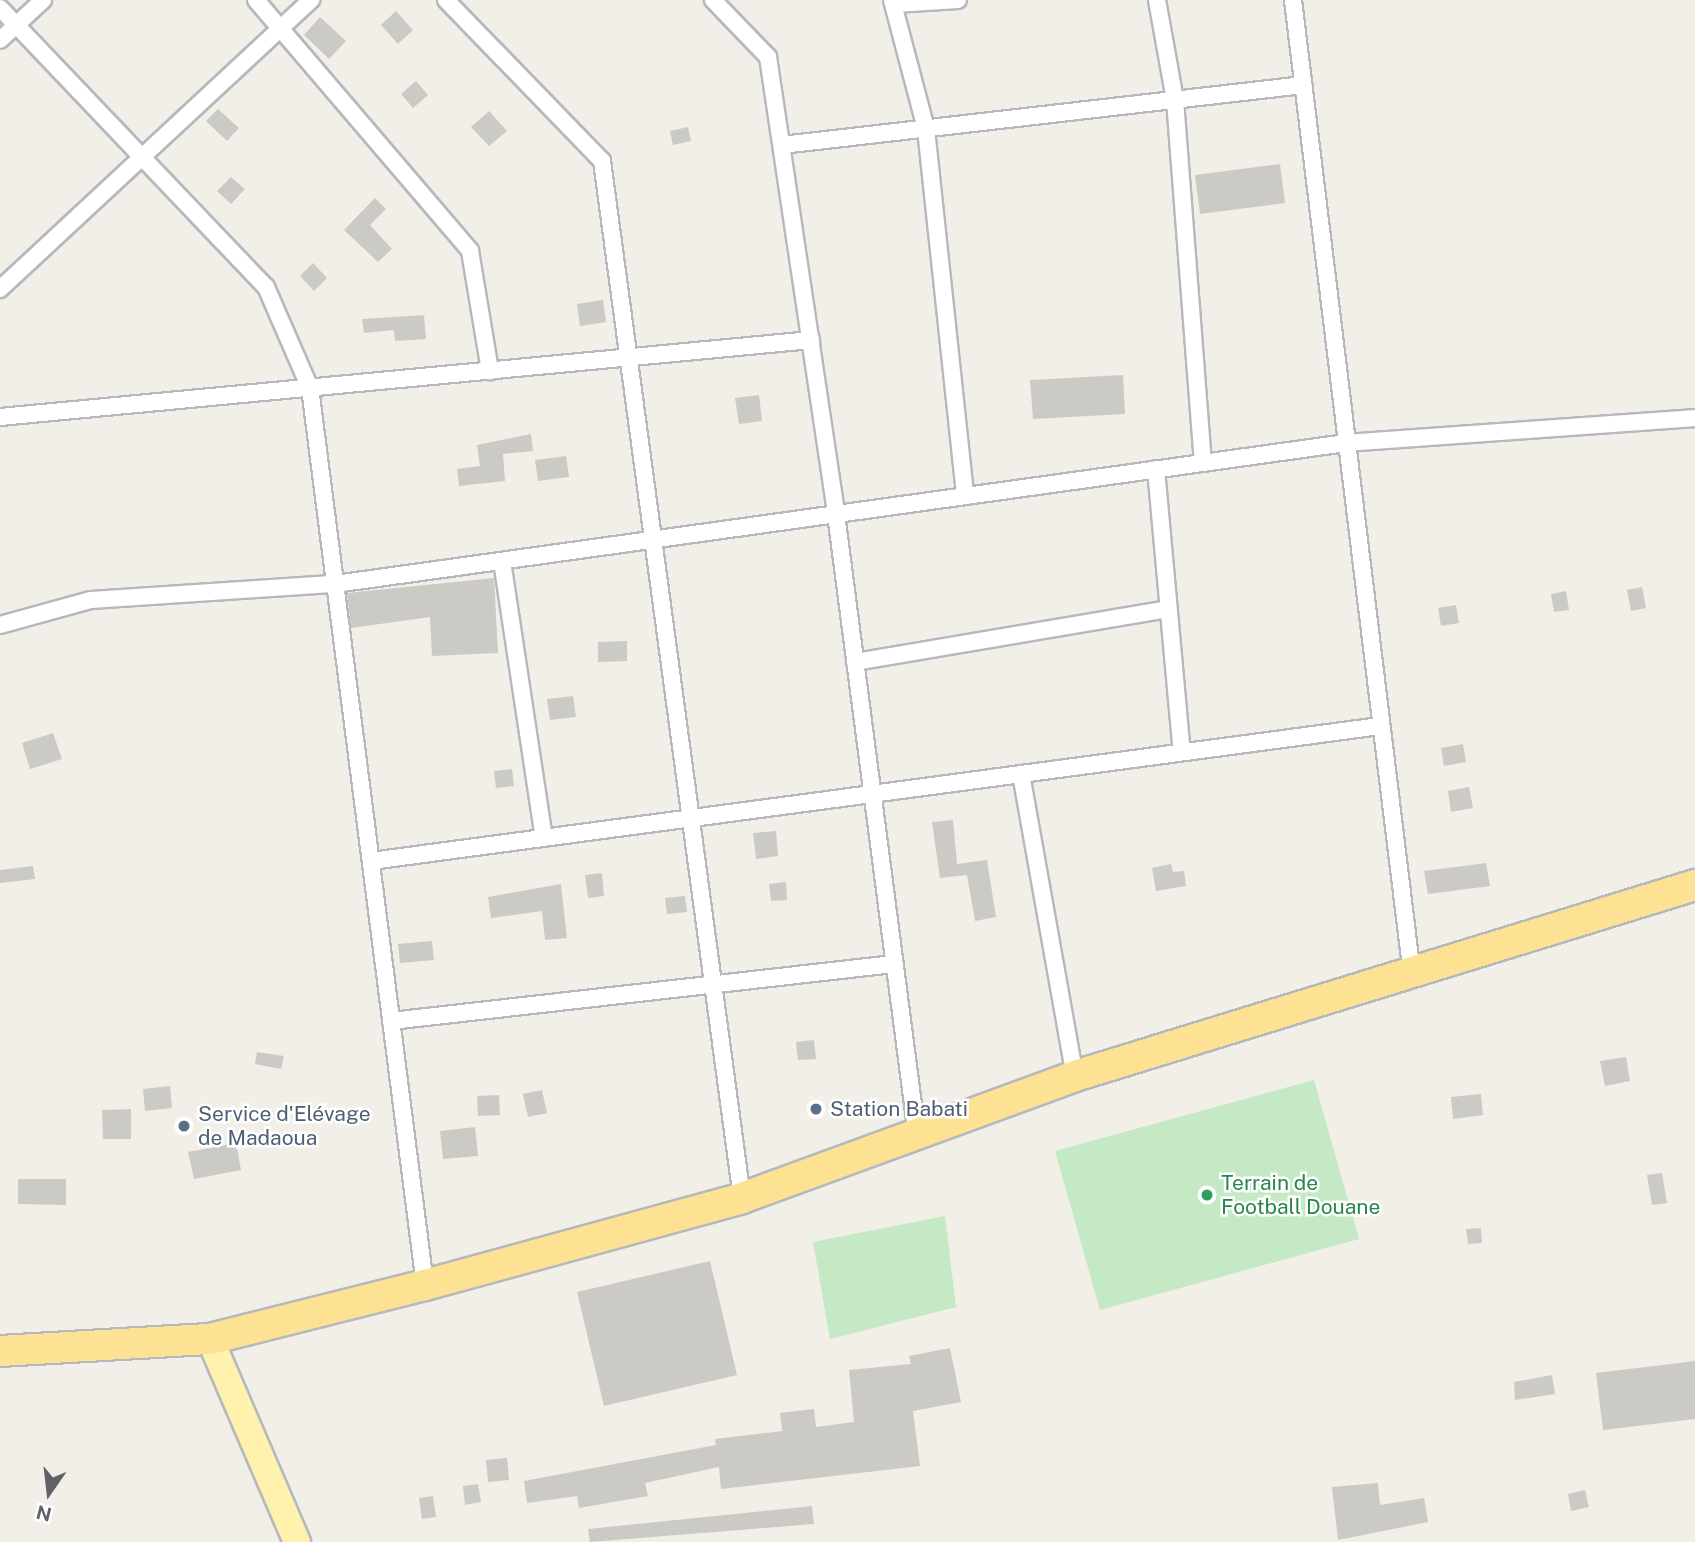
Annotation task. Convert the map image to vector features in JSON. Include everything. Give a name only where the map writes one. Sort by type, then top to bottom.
[{"type":"highway","points":[[0,1352],[210,1339],[425,1285],[742,1198],[1075,1076],[1412,975],[1695,886]]},
{"type":"main road","points":[[210,1339],[297,1542]]},
{"type":"street","points":[[0,40],[43,0]]},
{"type":"street","points":[[256,0],[470,251],[490,371]]},
{"type":"street","points":[[0,289],[311,0]]},
{"type":"street","points":[[446,0],[602,161],[742,1198]]},
{"type":"street","points":[[713,0],[768,57],[836,514],[917,1135]]},
{"type":"street","points":[[958,0],[896,1],[926,129],[965,496]]},
{"type":"street","points":[[1157,0],[1175,100],[1203,463]]},
{"type":"street","points":[[1293,0],[1412,975]]},
{"type":"street","points":[[0,8],[266,287],[310,388],[425,1285]]},
{"type":"street","points":[[782,145],[1304,85]]},
{"type":"street","points":[[0,417],[811,340]]},
{"type":"street","points":[[0,625],[92,600],[335,584],[1346,443],[1695,418]]},
{"type":"street","points":[[1156,469],[1182,752]]},
{"type":"street","points":[[502,561],[544,838]]},
{"type":"street","points":[[855,662],[1169,610]]},
{"type":"street","points":[[371,861],[1380,726]]},
{"type":"street","points":[[1021,774],[1075,1076]]},
{"type":"street","points":[[391,1021],[894,964]]},
{"type":"green space","name":"Terrain de Football Douane","points":[[1314,1080],[1359,1239],[1100,1310],[1055,1151]]},
{"type":"green space","points":[[945,1216],[956,1307],[830,1339],[813,1242]]},
{"type":"building","points":[[396,11],[413,30],[398,44],[381,25]]},
{"type":"building","points":[[320,17],[346,41],[329,59],[304,35]]},
{"type":"building","points":[[416,81],[428,95],[413,108],[401,94]]},
{"type":"building","points":[[218,109],[239,128],[227,141],[206,121]]},
{"type":"building","points":[[489,111],[507,131],[489,146],[471,127]]},
{"type":"building","points":[[688,127],[691,141],[673,145],[670,131]]},
{"type":"building","points":[[1280,164],[1285,203],[1200,214],[1195,175]]},
{"type":"building","points":[[231,177],[245,189],[231,204],[217,191]]},
{"type":"building","points":[[375,198],[386,209],[370,225],[392,249],[378,262],[344,230]]},
{"type":"building","points":[[313,263],[327,278],[314,291],[300,276]]},
{"type":"building","points":[[603,300],[606,322],[580,326],[577,304]]},
{"type":"building","points":[[424,315],[426,339],[395,341],[394,330],[364,333],[362,319]]},
{"type":"building","points":[[1123,375],[1125,414],[1033,419],[1030,380]]},
{"type":"building","points":[[759,395],[762,421],[739,424],[735,398]]},
{"type":"building","points":[[531,434],[533,451],[503,454],[505,481],[459,486],[457,469],[480,466],[477,445]]},
{"type":"building","points":[[566,456],[569,477],[538,481],[535,460]]},
{"type":"building","points":[[494,578],[498,653],[432,656],[430,617],[351,628],[347,593]]},
{"type":"building","points":[[1642,587],[1646,608],[1631,611],[1627,590]]},
{"type":"building","points":[[1566,591],[1569,610],[1554,612],[1551,594]]},
{"type":"building","points":[[1456,605],[1459,623],[1441,626],[1438,608]]},
{"type":"building","points":[[627,641],[627,661],[598,662],[598,642]]},
{"type":"building","points":[[573,696],[576,717],[550,720],[547,699]]},
{"type":"building","points":[[53,733],[62,759],[30,769],[22,743]]},
{"type":"building","points":[[1463,744],[1466,762],[1444,766],[1441,748]]},
{"type":"building","points":[[512,769],[514,786],[496,788],[494,771]]},
{"type":"building","points":[[1469,787],[1473,808],[1451,812],[1448,791]]},
{"type":"building","points":[[953,820],[957,864],[987,860],[996,917],[975,921],[967,875],[940,878],[932,822]]},
{"type":"building","points":[[776,831],[778,856],[756,859],[753,833]]},
{"type":"building","points":[[1486,863],[1490,886],[1428,894],[1424,871]]},
{"type":"building","points":[[1171,864],[1173,872],[1184,871],[1186,886],[1156,891],[1152,868]]},
{"type":"building","points":[[33,866],[35,879],[0,883],[0,870]]},
{"type":"building","points":[[602,873],[604,896],[588,898],[585,875]]},
{"type":"building","points":[[786,882],[787,900],[771,901],[769,884]]},
{"type":"building","points":[[561,884],[567,938],[545,940],[542,911],[491,918],[488,897]]},
{"type":"building","points":[[685,896],[687,912],[667,914],[665,898]]},
{"type":"building","points":[[432,941],[434,960],[400,963],[398,944]]},
{"type":"building","points":[[814,1040],[816,1059],[798,1060],[796,1042]]},
{"type":"building","points":[[257,1052],[284,1056],[281,1069],[255,1064]]},
{"type":"building","points":[[1626,1057],[1630,1081],[1605,1086],[1600,1061]]},
{"type":"building","points":[[170,1086],[172,1108],[145,1111],[143,1089]]},
{"type":"building","points":[[542,1090],[547,1113],[528,1117],[523,1094]]},
{"type":"building","points":[[1481,1094],[1483,1115],[1453,1119],[1451,1097]]},
{"type":"building","points":[[499,1095],[500,1115],[478,1116],[477,1096]]},
{"type":"building","points":[[131,1109],[131,1139],[103,1139],[102,1110]]},
{"type":"building","points":[[475,1127],[478,1156],[443,1159],[440,1131]]},
{"type":"building","points":[[236,1143],[241,1170],[194,1179],[188,1152]]},
{"type":"building","points":[[1662,1173],[1667,1203],[1652,1205],[1647,1175]]},
{"type":"building","points":[[18,1179],[66,1179],[66,1205],[18,1204]]},
{"type":"building","points":[[1481,1228],[1482,1243],[1468,1244],[1466,1229]]},
{"type":"building","points":[[710,1261],[737,1375],[604,1406],[577,1292]]},
{"type":"building","points":[[950,1348],[961,1402],[913,1411],[920,1466],[721,1489],[719,1467],[645,1483],[648,1496],[579,1508],[577,1496],[527,1503],[524,1481],[716,1445],[715,1439],[782,1431],[780,1413],[814,1409],[816,1427],[854,1422],[849,1370],[911,1364],[909,1356]]},
{"type":"building","points":[[1695,1361],[1695,1419],[1603,1430],[1596,1373]]},
{"type":"building","points":[[1552,1375],[1555,1394],[1515,1400],[1514,1382]]},
{"type":"building","points":[[507,1458],[509,1480],[488,1482],[486,1460]]},
{"type":"building","points":[[1378,1483],[1380,1505],[1424,1498],[1428,1522],[1338,1540],[1332,1487]]},
{"type":"building","points":[[478,1484],[481,1502],[465,1505],[463,1486]]},
{"type":"building","points":[[1585,1490],[1589,1507],[1571,1511],[1568,1494]]},
{"type":"building","points":[[433,1496],[436,1517],[422,1519],[419,1498]]},
{"type":"building","points":[[812,1506],[814,1524],[590,1542],[588,1529]]},
{"type":"place","name":"Station Babati","points":[[816,1109]]},
{"type":"place","name":"Service d'Elévage de Madaoua","points":[[184,1126]]},
{"type":"place","name":"Terrain de Football Douane","points":[[1207,1195]]}]
